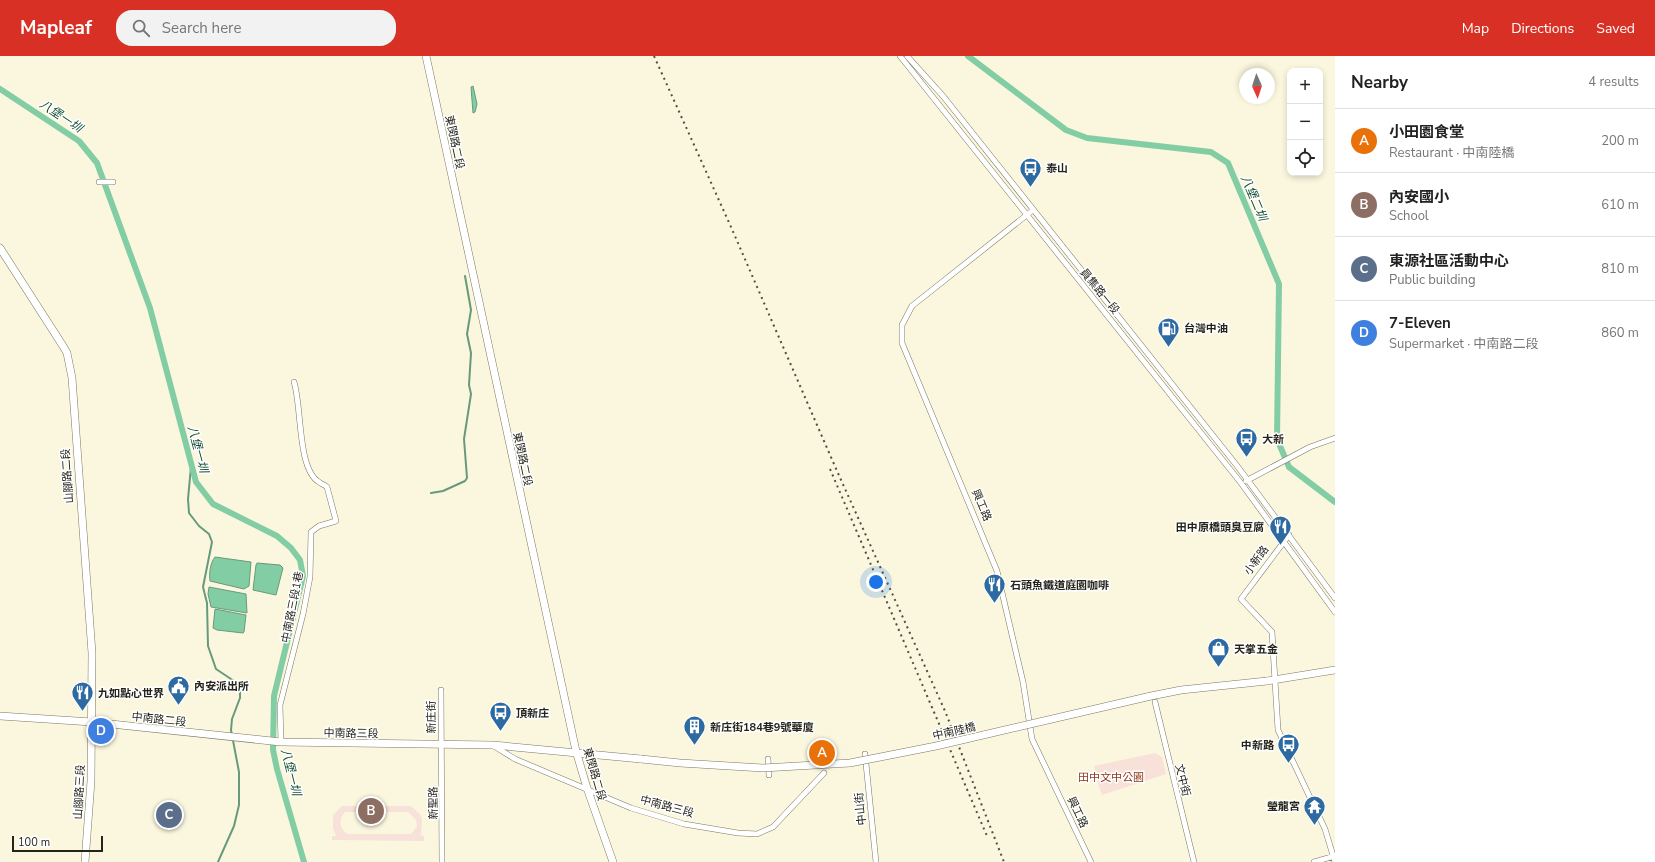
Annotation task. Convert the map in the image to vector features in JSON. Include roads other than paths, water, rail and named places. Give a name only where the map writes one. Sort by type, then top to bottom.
[{"type":"main road","name":"東閔路二段","points":[[426,56],[576,751],[587,788],[613,862]]},
{"type":"main road","name":"山腳路二段","points":[[0,248],[63,346],[70,366],[92,653],[92,722]]},
{"type":"main road","points":[[1270,680],[1335,670]]},
{"type":"main road","name":"中南陸橋","points":[[642,759],[763,768],[850,763],[936,746],[1181,690],[1270,680]]},
{"type":"main road","name":"中南路二段","points":[[0,716],[92,722],[281,742]]},
{"type":"main road","name":"山腳路三段","points":[[85,862],[92,722]]},
{"type":"main road","name":"中南路三段","points":[[281,742],[493,745],[576,751],[642,759]]},
{"type":"street","name":"員集路一段","points":[[900,56],[1241,483],[1335,612]]},
{"type":"street","name":"員集路一段","points":[[907,56],[943,96],[1248,480],[1335,598]]},
{"type":"street","points":[[100,182],[113,182]]},
{"type":"street","name":"興工路","points":[[1033,210],[912,306],[902,325],[902,343],[997,571],[1023,682],[1032,739],[1091,862]]},
{"type":"street","points":[[1156,377],[1162,372]]},
{"type":"street","name":"中南路三段1巷","points":[[281,742],[280,705],[303,614],[310,577],[311,532],[319,526],[336,521],[327,486],[318,482],[306,463],[298,394],[294,382]]},
{"type":"street","points":[[1241,483],[1324,441],[1335,438]]},
{"type":"street","name":"小新路","points":[[1270,680],[1272,632],[1241,599],[1289,535]]},
{"type":"street","points":[[1270,680],[1278,730],[1325,829],[1334,858],[1314,862]]},
{"type":"street","name":"新庄街","points":[[441,690],[442,744]]},
{"type":"street","name":"文中街","points":[[1155,702],[1194,862]]},
{"type":"street","name":"新聖路","points":[[442,744],[442,862]]},
{"type":"street","name":"中南路三段","points":[[493,745],[515,759],[587,788],[631,808],[658,817],[716,829],[757,834],[773,827],[824,773]]},
{"type":"street","name":"中山街","points":[[865,754],[876,862]]},
{"type":"street","points":[[768,759],[769,775]]},
{"type":"waterway","name":"八堡二圳","points":[[968,56],[1066,130],[1087,138],[1211,152],[1228,163],[1279,284],[1277,439],[1289,467],[1335,502]]},
{"type":"waterway","name":"八堡一圳","points":[[0,89],[79,141],[97,163],[150,308],[196,482],[213,504],[277,536],[291,548],[300,560],[303,576],[274,696],[273,750],[277,769],[304,862]]},
{"type":"waterway","points":[[431,493],[443,491],[465,481],[467,478],[464,439],[471,394],[469,385],[471,353],[467,334],[471,310],[465,276]]},
{"type":"waterway","points":[[191,467],[188,499],[189,513],[199,526],[209,534],[212,542],[203,587],[207,603],[208,646],[216,669],[234,681],[240,691],[240,698],[232,719],[231,730],[239,772],[239,805],[234,826],[218,862]]},
{"type":"railway","points":[[654,56],[731,227],[837,471],[945,711],[1004,862]]},
{"type":"railway","points":[[830,469],[987,836]]},
{"type":"place","name":"泰山","points":[[1030,188]]},
{"type":"place","name":"台灣中油","points":[[1169,348]]},
{"type":"place","name":"大新","points":[[1247,458]]},
{"type":"place","name":"田中原橋頭臭豆腐","points":[[1280,546]]},
{"type":"place","name":"石頭魚鐵道庭園咖啡","points":[[994,604]]},
{"type":"place","name":"天掌五金","points":[[1219,668]]},
{"type":"place","name":"內安派出所","points":[[179,706]]},
{"type":"place","name":"九如點心世界","points":[[83,712]]},
{"type":"place","name":"7-Eleven","points":[[101,731]]},
{"type":"place","name":"頂新庄","points":[[501,732]]},
{"type":"place","name":"新庄街184巷9號華廈","points":[[694,746]]},
{"type":"place","name":"小田園食堂","points":[[822,753]]},
{"type":"place","name":"中新路","points":[[1289,764]]},
{"type":"place","name":"內安國小","points":[[371,811]]},
{"type":"place","name":"東源社區活動中心","points":[[169,815]]},
{"type":"place","name":"瑩龍宮","points":[[1315,826]]},
{"type":"park label","name":"田中文中公園","points":[[1111,777]]}]
